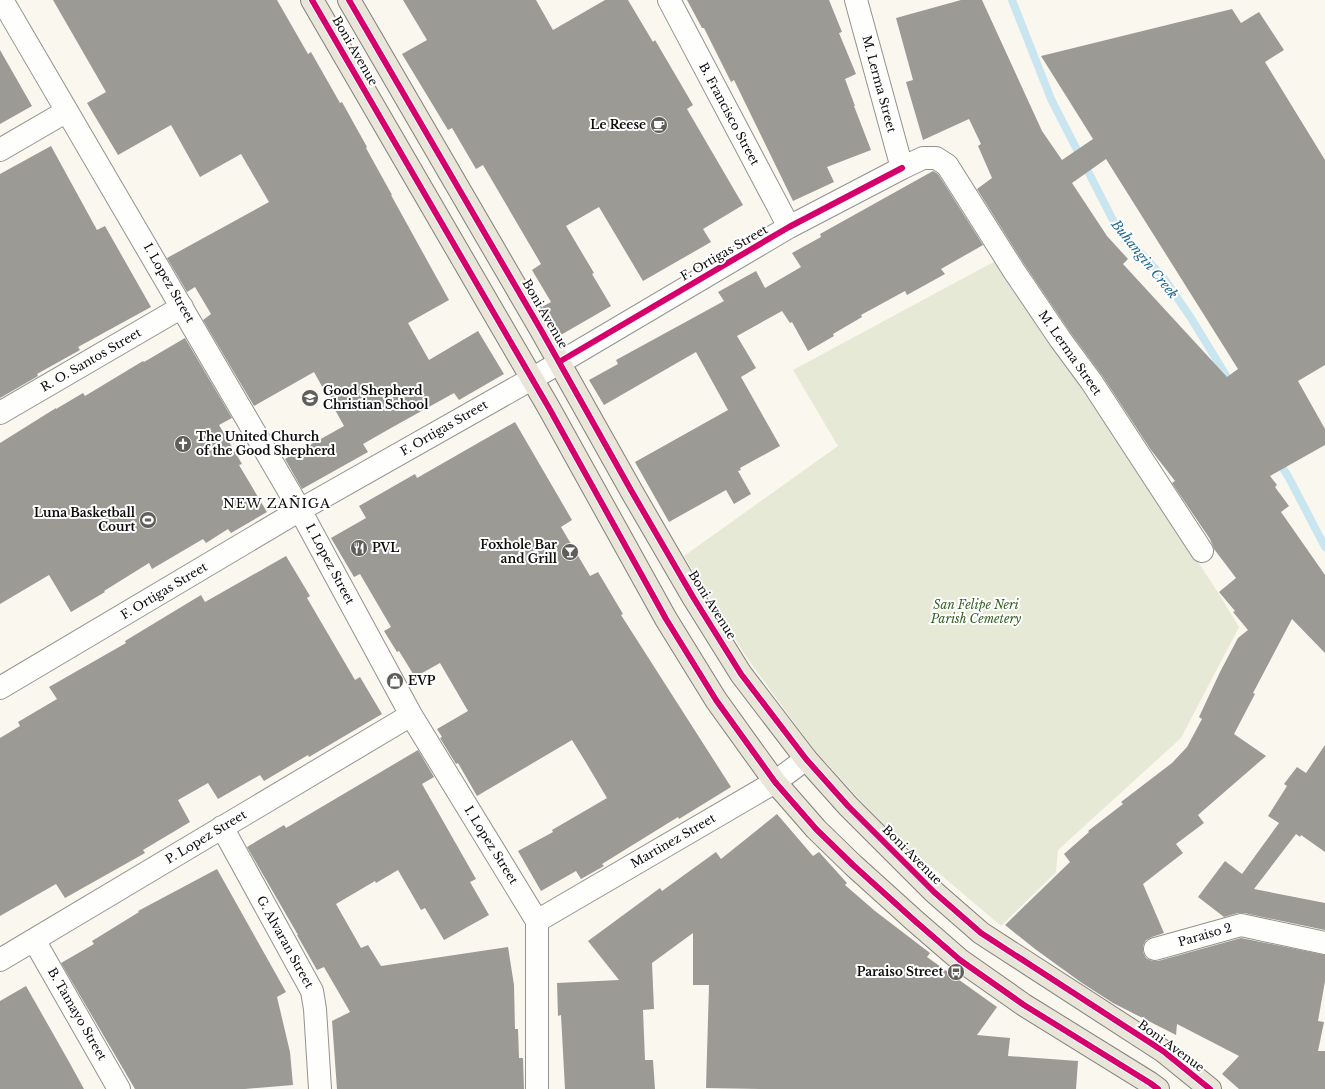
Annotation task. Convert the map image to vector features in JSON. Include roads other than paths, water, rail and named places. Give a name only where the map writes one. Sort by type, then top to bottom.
[{"type":"main road","name":"Boni Avenue","points":[[312,0],[532,378],[666,619],[716,700],[775,782],[816,829],[853,865],[960,960],[1024,1005],[1158,1089]]},
{"type":"main road","name":"Boni Avenue","points":[[349,0],[559,362],[693,597],[741,674],[806,759],[848,806],[934,892],[981,933],[1163,1051],[1210,1089]]},
{"type":"street","name":"I. Lopez Street","points":[[2,0],[300,510],[411,715],[537,921]]},
{"type":"street","name":"B. Francisco Street","points":[[670,0],[789,227]]},
{"type":"street","name":"M. Lerma Street","points":[[856,0],[902,168]]},
{"type":"street","points":[[0,150],[67,111]]},
{"type":"street","name":"F. Ortigas Street","points":[[0,688],[300,510],[532,378],[789,227],[923,158],[936,158]]},
{"type":"street","name":"M. Lerma Street","points":[[936,158],[948,165],[1014,271],[1060,339],[1091,381],[1202,551]]},
{"type":"street","name":"R. O. Santos Street","points":[[0,413],[182,307]]},
{"type":"street","name":"P. Lopez Street","points":[[0,960],[411,715]]},
{"type":"street","name":"Martinez Street","points":[[537,921],[775,782],[806,759]]},
{"type":"street","name":"G. Alvaran Street","points":[[222,827],[312,991],[315,1009],[320,1089]]},
{"type":"street","points":[[537,921],[537,1089]]},
{"type":"street","name":"Paraiso 2","points":[[1155,949],[1242,925],[1325,943]]},
{"type":"street","name":"B. Tamayo Street","points":[[34,940],[119,1089]]},
{"type":"waterway","name":"Buhangin Creek","points":[[1012,0],[1051,99],[1117,228],[1163,277],[1191,318],[1232,385]]},
{"type":"waterway","name":"Buhangin Creek","points":[[1278,460],[1325,547]]},
{"type":"place","name":"Le Reese","points":[[659,125]]},
{"type":"place","name":"Good Shepherd Christian School","points":[[310,398]]},
{"type":"place","name":"The United Church of the Good Shepherd","points":[[183,444]]},
{"type":"place","name":"Luna Basketball Court","points":[[148,520]]},
{"type":"place","name":"PVL","points":[[359,548]]},
{"type":"place","name":"Foxhole Bar and Grill","points":[[570,552]]},
{"type":"place","name":"EVP","points":[[395,681]]},
{"type":"place","name":"Paraiso Street","points":[[956,972]]},
{"type":"district","name":"NEW ZAÑIGA","points":[[277,503]]},
{"type":"park label","name":"San Felipe Neri Parish Cemetery","points":[[976,612]]}]
